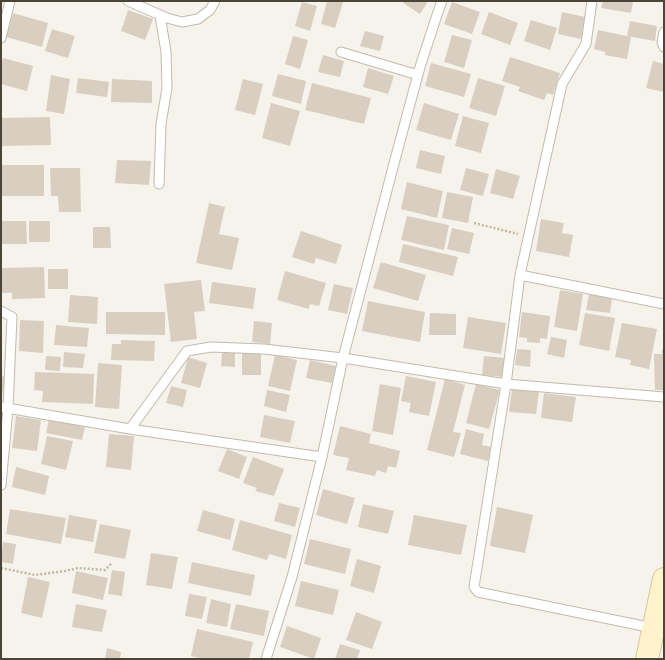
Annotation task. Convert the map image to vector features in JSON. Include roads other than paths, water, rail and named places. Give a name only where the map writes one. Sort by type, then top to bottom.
[{"type":"main road","points":[[647,659],[664,579]]},
{"type":"lane","points":[[1,38],[10,1]]},
{"type":"lane","points":[[128,1],[160,15],[182,22],[198,19],[210,10],[215,1]]},
{"type":"lane","points":[[266,659],[292,577],[322,457],[343,358],[418,75],[442,1]]},
{"type":"lane","points":[[592,1],[586,44],[562,84],[520,275],[506,384],[474,587],[478,592],[653,628]]},
{"type":"lane","points":[[159,184],[161,124],[167,88],[166,52],[160,15]]},
{"type":"lane","points":[[664,32],[662,43],[664,47]]},
{"type":"lane","points":[[341,52],[418,75]]},
{"type":"lane","points":[[520,275],[664,304]]},
{"type":"lane","points":[[1,311],[12,318],[4,408],[1,485]]},
{"type":"lane","points":[[130,429],[187,351],[211,347],[264,349],[343,358],[506,384],[664,397]]},
{"type":"lane","points":[[4,408],[130,429],[322,457]]}]
